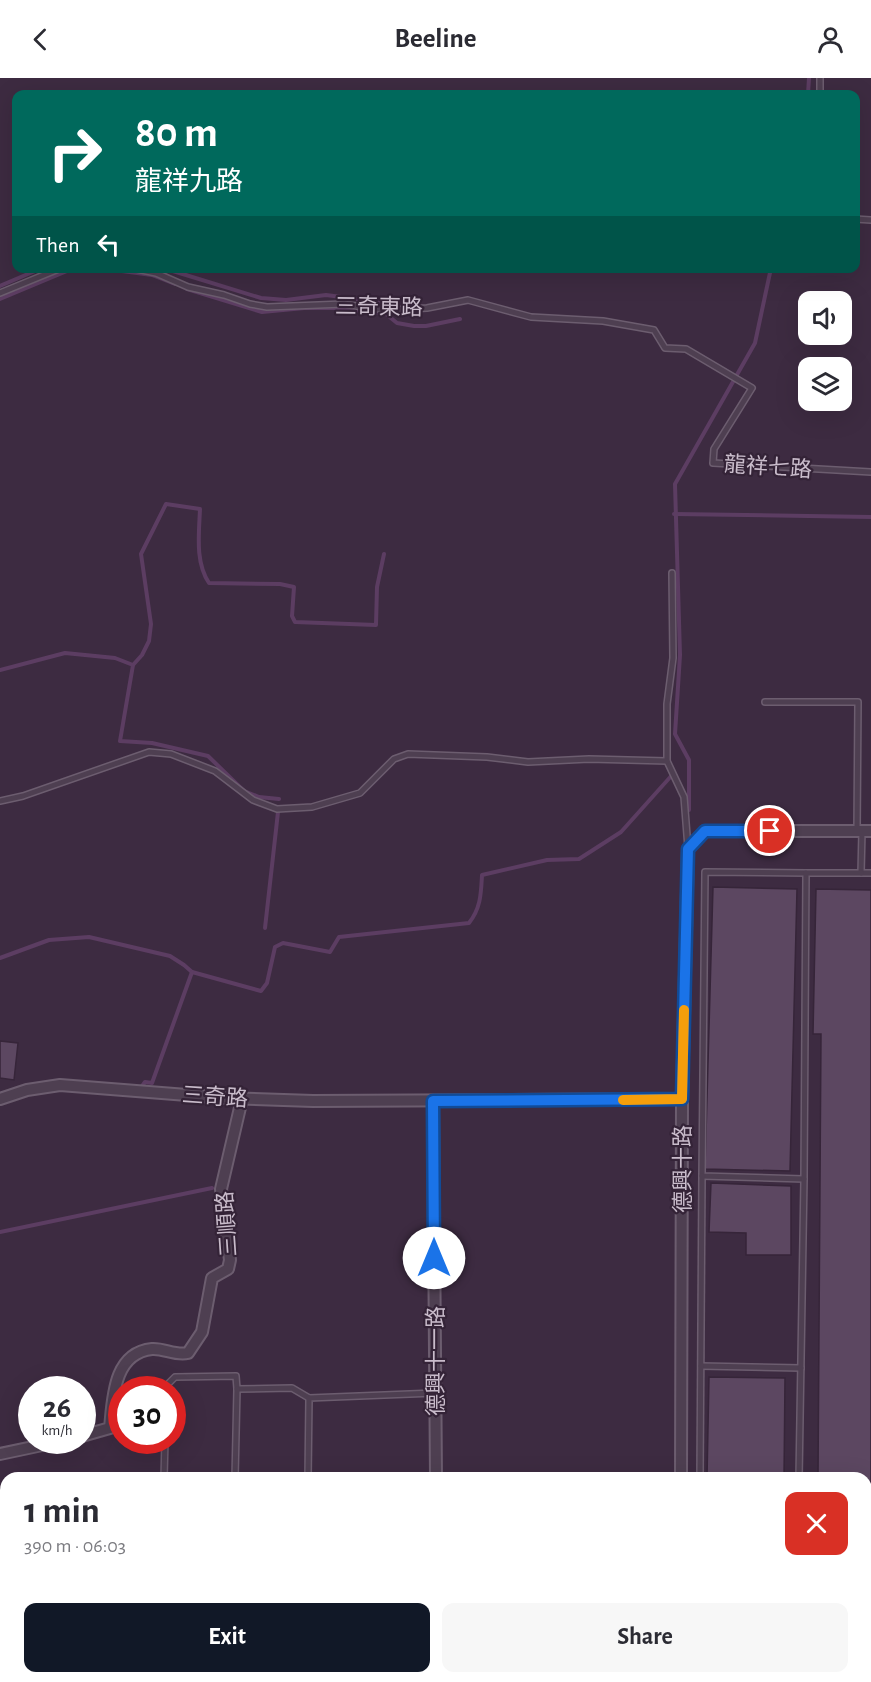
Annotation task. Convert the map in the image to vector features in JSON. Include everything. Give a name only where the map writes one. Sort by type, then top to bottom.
[{"type":"street","points":[[688,849],[705,831],[863,831]]},
{"type":"street","name":"德興十路","points":[[681,1472],[682,1099],[688,849]]},
{"type":"street","name":"三奇路","points":[[0,1099],[27,1090],[60,1085],[313,1101],[682,1099]]},
{"type":"street","name":"三順路","points":[[96,1432],[110,1428],[115,1389],[122,1365],[132,1356],[152,1349],[181,1355],[189,1353],[202,1332],[212,1278],[228,1269],[230,1260],[221,1189],[242,1098]]},
{"type":"street","name":"德興十一路","points":[[433,1101],[436,1472]]},
{"type":"street","points":[[0,1454],[18,1450]]},
{"type":"lane","points":[[0,293],[49,273]]},
{"type":"lane","name":"三奇東路","points":[[156,273],[188,287],[267,307],[344,304],[392,310],[427,308],[468,300],[531,317],[603,321],[654,330],[665,348],[686,349],[752,388]]},
{"type":"lane","name":"龍祥七路","points":[[752,388],[714,449],[713,463],[871,472]]},
{"type":"lane","points":[[672,573],[673,657],[666,704],[667,761],[684,797],[688,849]]},
{"type":"lane","points":[[765,702],[858,702],[863,831],[861,873]]},
{"type":"lane","points":[[0,801],[23,796],[149,753],[171,754],[214,771],[253,800],[278,809],[312,807],[360,793],[393,759],[408,754],[528,762],[589,759],[667,761]]},
{"type":"lane","points":[[700,1472],[705,872],[871,873]]},
{"type":"lane","points":[[799,1472],[806,873]]},
{"type":"lane","points":[[702,1176],[804,1179]]},
{"type":"lane","points":[[700,1366],[801,1368]]},
{"type":"lane","points":[[186,1377],[236,1376],[235,1472]]},
{"type":"lane","points":[[237,1389],[292,1388],[309,1398],[435,1393]]},
{"type":"lane","points":[[308,1472],[309,1398]]},
{"type":"lane","points":[[164,1472],[165,1454]]},
{"type":"building","points":[[713,887],[797,889],[790,1171],[705,1169]]},
{"type":"building","points":[[816,889],[871,890],[871,1472],[818,1472],[821,1034],[813,1034]]},
{"type":"building","points":[[0,1041],[18,1043],[14,1080],[0,1078]]},
{"type":"building","points":[[711,1183],[791,1186],[791,1255],[746,1255],[746,1233],[709,1232]]},
{"type":"building","points":[[709,1377],[785,1378],[784,1472],[707,1472]]},
{"type":"waterway","points":[[808,90],[809,78]]},
{"type":"waterway","points":[[0,286],[30,273]]},
{"type":"waterway","points":[[0,299],[62,273]]},
{"type":"waterway","points":[[137,273],[152,275],[175,284]]},
{"type":"waterway","points":[[179,273],[261,298],[286,300],[326,295],[380,302]]},
{"type":"waterway","points":[[689,810],[689,760],[675,734],[680,655],[675,484],[755,343],[770,273]]},
{"type":"waterway","points":[[187,289],[262,312],[334,308],[386,314],[397,323],[414,326],[426,326],[460,319]]},
{"type":"waterway","points":[[0,670],[65,653],[115,658],[133,665],[142,655],[149,641],[151,624],[141,554],[166,504],[200,509],[200,557],[209,583],[280,584],[294,587],[292,616],[295,622],[376,625],[377,587],[384,554]]},
{"type":"waterway","points":[[674,514],[871,517]]},
{"type":"waterway","points":[[133,665],[120,741],[152,743],[208,756],[244,791],[259,797],[279,799]]},
{"type":"waterway","points":[[0,958],[49,940],[89,937],[170,956],[192,972],[261,991],[267,983],[275,947],[283,943],[330,952],[339,937],[469,923],[478,906],[482,875],[547,860],[579,859],[621,832],[673,774]]},
{"type":"waterway","points":[[265,928],[278,812]]},
{"type":"waterway","points":[[140,1089],[145,1082],[152,1083],[192,972]]},
{"type":"waterway","points":[[0,1232],[212,1188]]},
{"type":"slow traffic","points":[[623,1100],[682,1099],[684,1010]]},
{"type":"route","points":[[434,1258],[433,1101],[682,1099],[688,849],[705,831],[770,831]]}]
